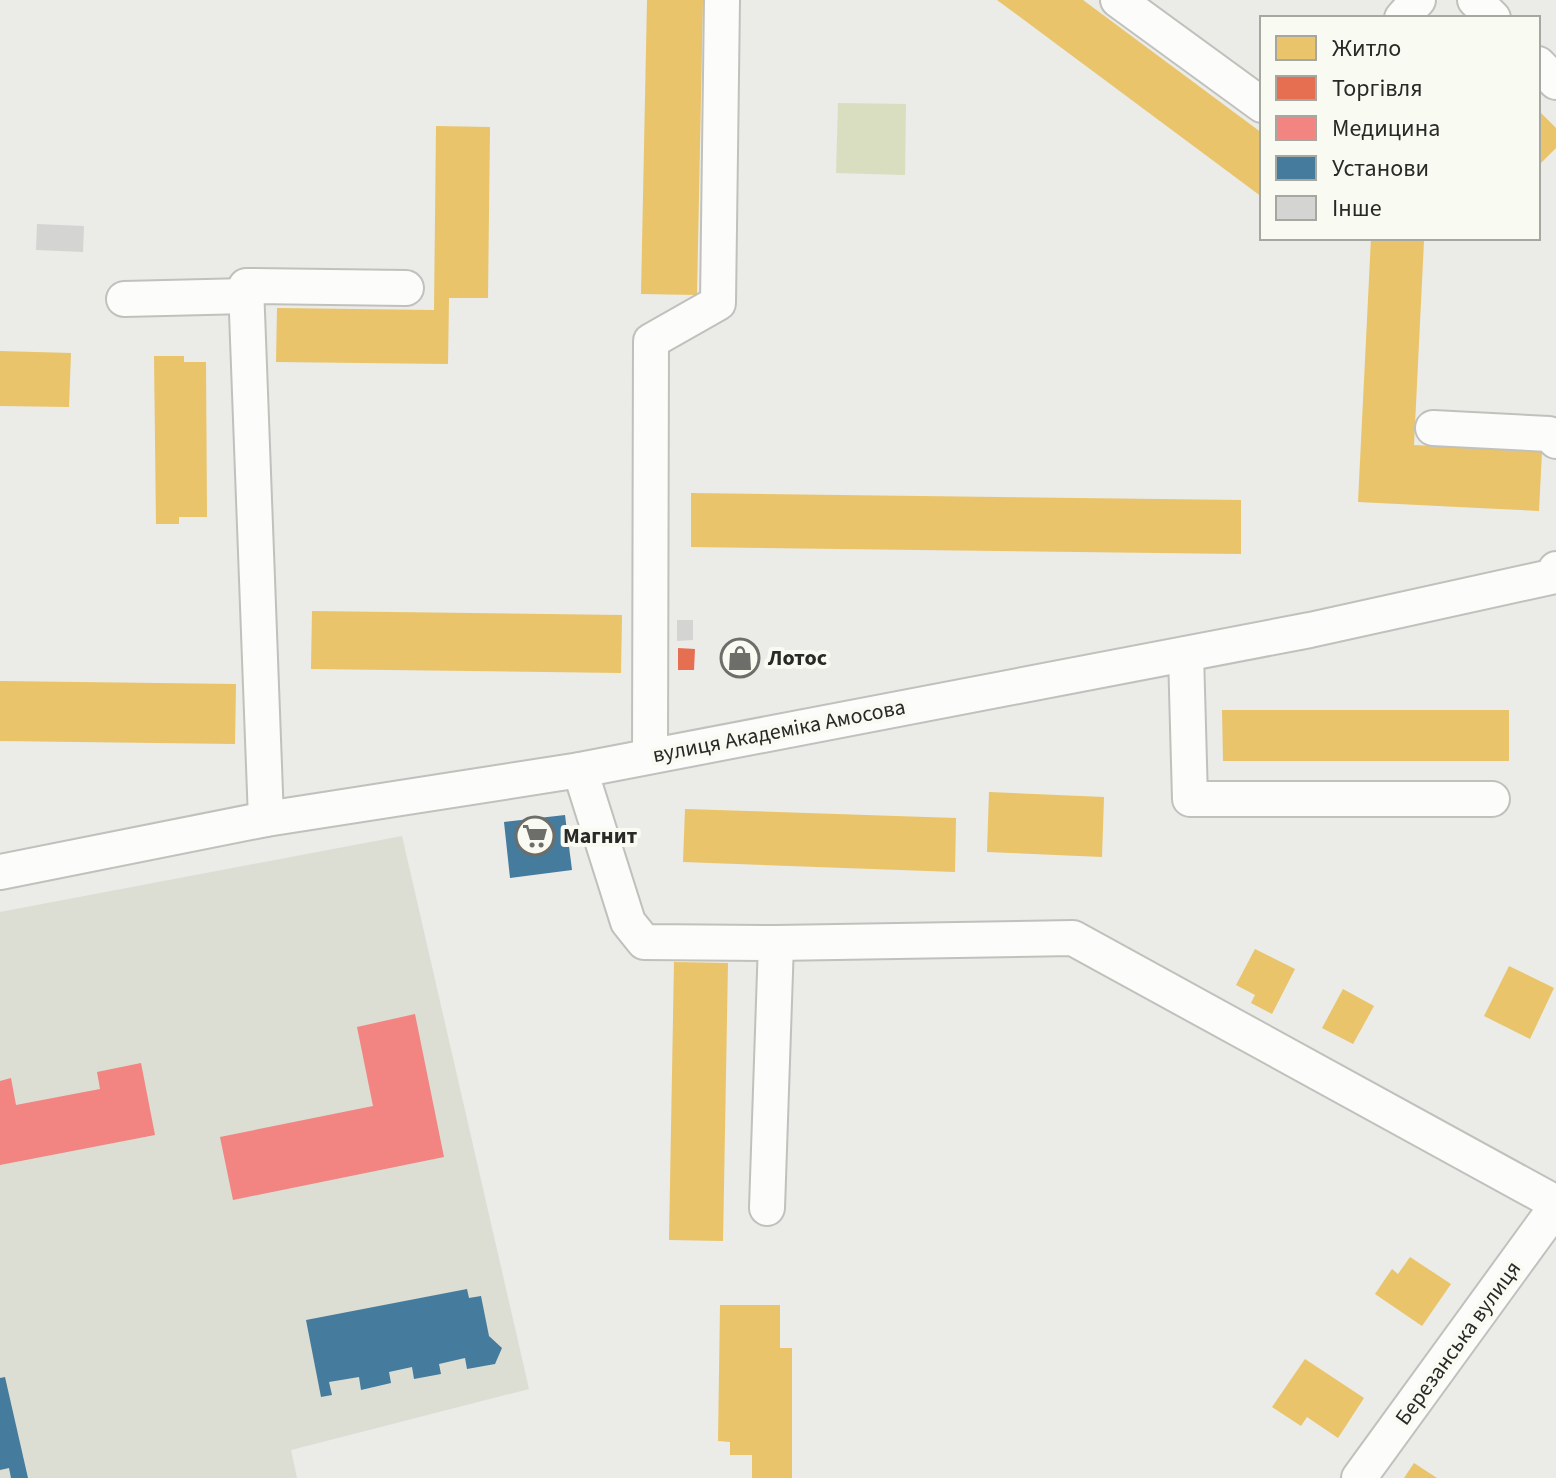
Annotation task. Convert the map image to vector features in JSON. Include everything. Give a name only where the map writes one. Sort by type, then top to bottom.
[{"type":"street","points":[[650,755],[651,341],[718,303],[722,0]]},
{"type":"street","points":[[1118,0],[1260,104]]},
{"type":"street","points":[[1404,16],[1418,0]]},
{"type":"street","points":[[1475,0],[1491,16]]},
{"type":"street","points":[[1540,66],[1556,82]]},
{"type":"street","points":[[266,819],[246,286],[406,288]]},
{"type":"street","points":[[124,299],[247,296]]},
{"type":"street","points":[[1433,428],[1549,434],[1556,441]]},
{"type":"street","points":[[1555,576],[1556,569]]},
{"type":"street","name":"вулиця Академіка Амосова","points":[[0,872],[266,819],[580,770],[1186,654],[1555,576]]},
{"type":"street","points":[[1186,654],[1190,799],[1492,799]]},
{"type":"street","points":[[580,770],[628,922],[644,942],[1073,938],[1556,1205]]},
{"type":"street","points":[[767,1208],[776,943]]},
{"type":"street","name":"Березанська вулиця","points":[[1359,1478],[1556,1205]]},
{"type":"shaded area","points":[[402,836],[529,1389],[291,1450],[297,1478],[0,1478],[0,912]]},
{"type":"green space","points":[[838,103],[906,104],[905,175],[836,173]]},
{"type":"building: Житло","points":[[647,0],[703,0],[697,295],[641,294]]},
{"type":"building: Житло","points":[[997,0],[1083,0],[1260,132],[1260,196]]},
{"type":"building: Житло","points":[[1540,112],[1556,128],[1556,148],[1540,164]]},
{"type":"building: Житло","points":[[436,126],[490,127],[488,298],[449,298],[448,364],[276,362],[277,308],[434,310]]},
{"type":"building: Житло","points":[[1371,240],[1424,241],[1414,445],[1542,452],[1539,511],[1358,502]]},
{"type":"building: Житло","points":[[0,351],[71,353],[69,407],[0,406]]},
{"type":"building: Житло","points":[[154,356],[184,356],[184,362],[206,362],[207,517],[179,517],[179,524],[156,524]]},
{"type":"building: Житло","points":[[691,493],[1241,500],[1241,554],[691,547]]},
{"type":"building: Житло","points":[[312,611],[622,615],[621,673],[311,669]]},
{"type":"building: Житло","points":[[0,681],[236,684],[235,744],[0,741]]},
{"type":"building: Житло","points":[[1222,710],[1509,710],[1509,761],[1223,761]]},
{"type":"building: Житло","points":[[989,792],[1104,797],[1102,857],[987,852]]},
{"type":"building: Житло","points":[[685,809],[956,818],[955,872],[683,862]]},
{"type":"building: Житло","points":[[1255,949],[1295,969],[1272,1014],[1251,1003],[1255,995],[1236,985]]},
{"type":"building: Житло","points":[[674,962],[728,963],[723,1241],[669,1240]]},
{"type":"building: Житло","points":[[1509,966],[1554,988],[1530,1039],[1484,1016]]},
{"type":"building: Житло","points":[[1343,989],[1374,1006],[1353,1044],[1322,1028]]},
{"type":"building: Житло","points":[[1410,1257],[1451,1284],[1422,1326],[1375,1294],[1392,1269],[1398,1274]]},
{"type":"building: Житло","points":[[720,1305],[780,1305],[780,1348],[792,1348],[792,1478],[752,1478],[752,1455],[730,1455],[730,1442],[718,1441]]},
{"type":"building: Житло","points":[[1305,1359],[1364,1398],[1338,1438],[1307,1417],[1301,1426],[1272,1407]]},
{"type":"building: Житло","points":[[1414,1463],[1437,1478],[1404,1478]]},
{"type":"building: Торгівля","points":[[678,648],[695,649],[694,670],[678,670]]},
{"type":"building: Торгівля","name":"Лотос","points":[[723,648],[757,648],[757,669],[723,669]]},
{"type":"building: Медицина","points":[[415,1014],[444,1157],[233,1200],[220,1137],[373,1106],[357,1027]]},
{"type":"building: Медицина","points":[[141,1063],[155,1135],[0,1165],[0,1081],[11,1078],[16,1105],[100,1089],[97,1072]]},
{"type":"building: Установи","points":[[565,815],[572,870],[510,878],[504,822]]},
{"type":"building: Установи","points":[[467,1289],[469,1298],[481,1296],[489,1336],[502,1348],[495,1364],[467,1369],[465,1358],[439,1364],[441,1374],[414,1379],[412,1367],[389,1372],[391,1383],[361,1390],[359,1377],[329,1382],[332,1395],[321,1397],[306,1320]]},
{"type":"building: Установи","points":[[5,1377],[28,1478],[11,1478],[9,1468],[0,1470],[0,1378]]},
{"type":"building: Інше","points":[[37,224],[84,226],[83,252],[36,250]]},
{"type":"building: Інше","points":[[677,620],[693,620],[693,640],[677,641]]},
{"type":"place","name":"Лотос","points":[[740,658]]},
{"type":"place","name":"Магнит","points":[[535,836]]}]
